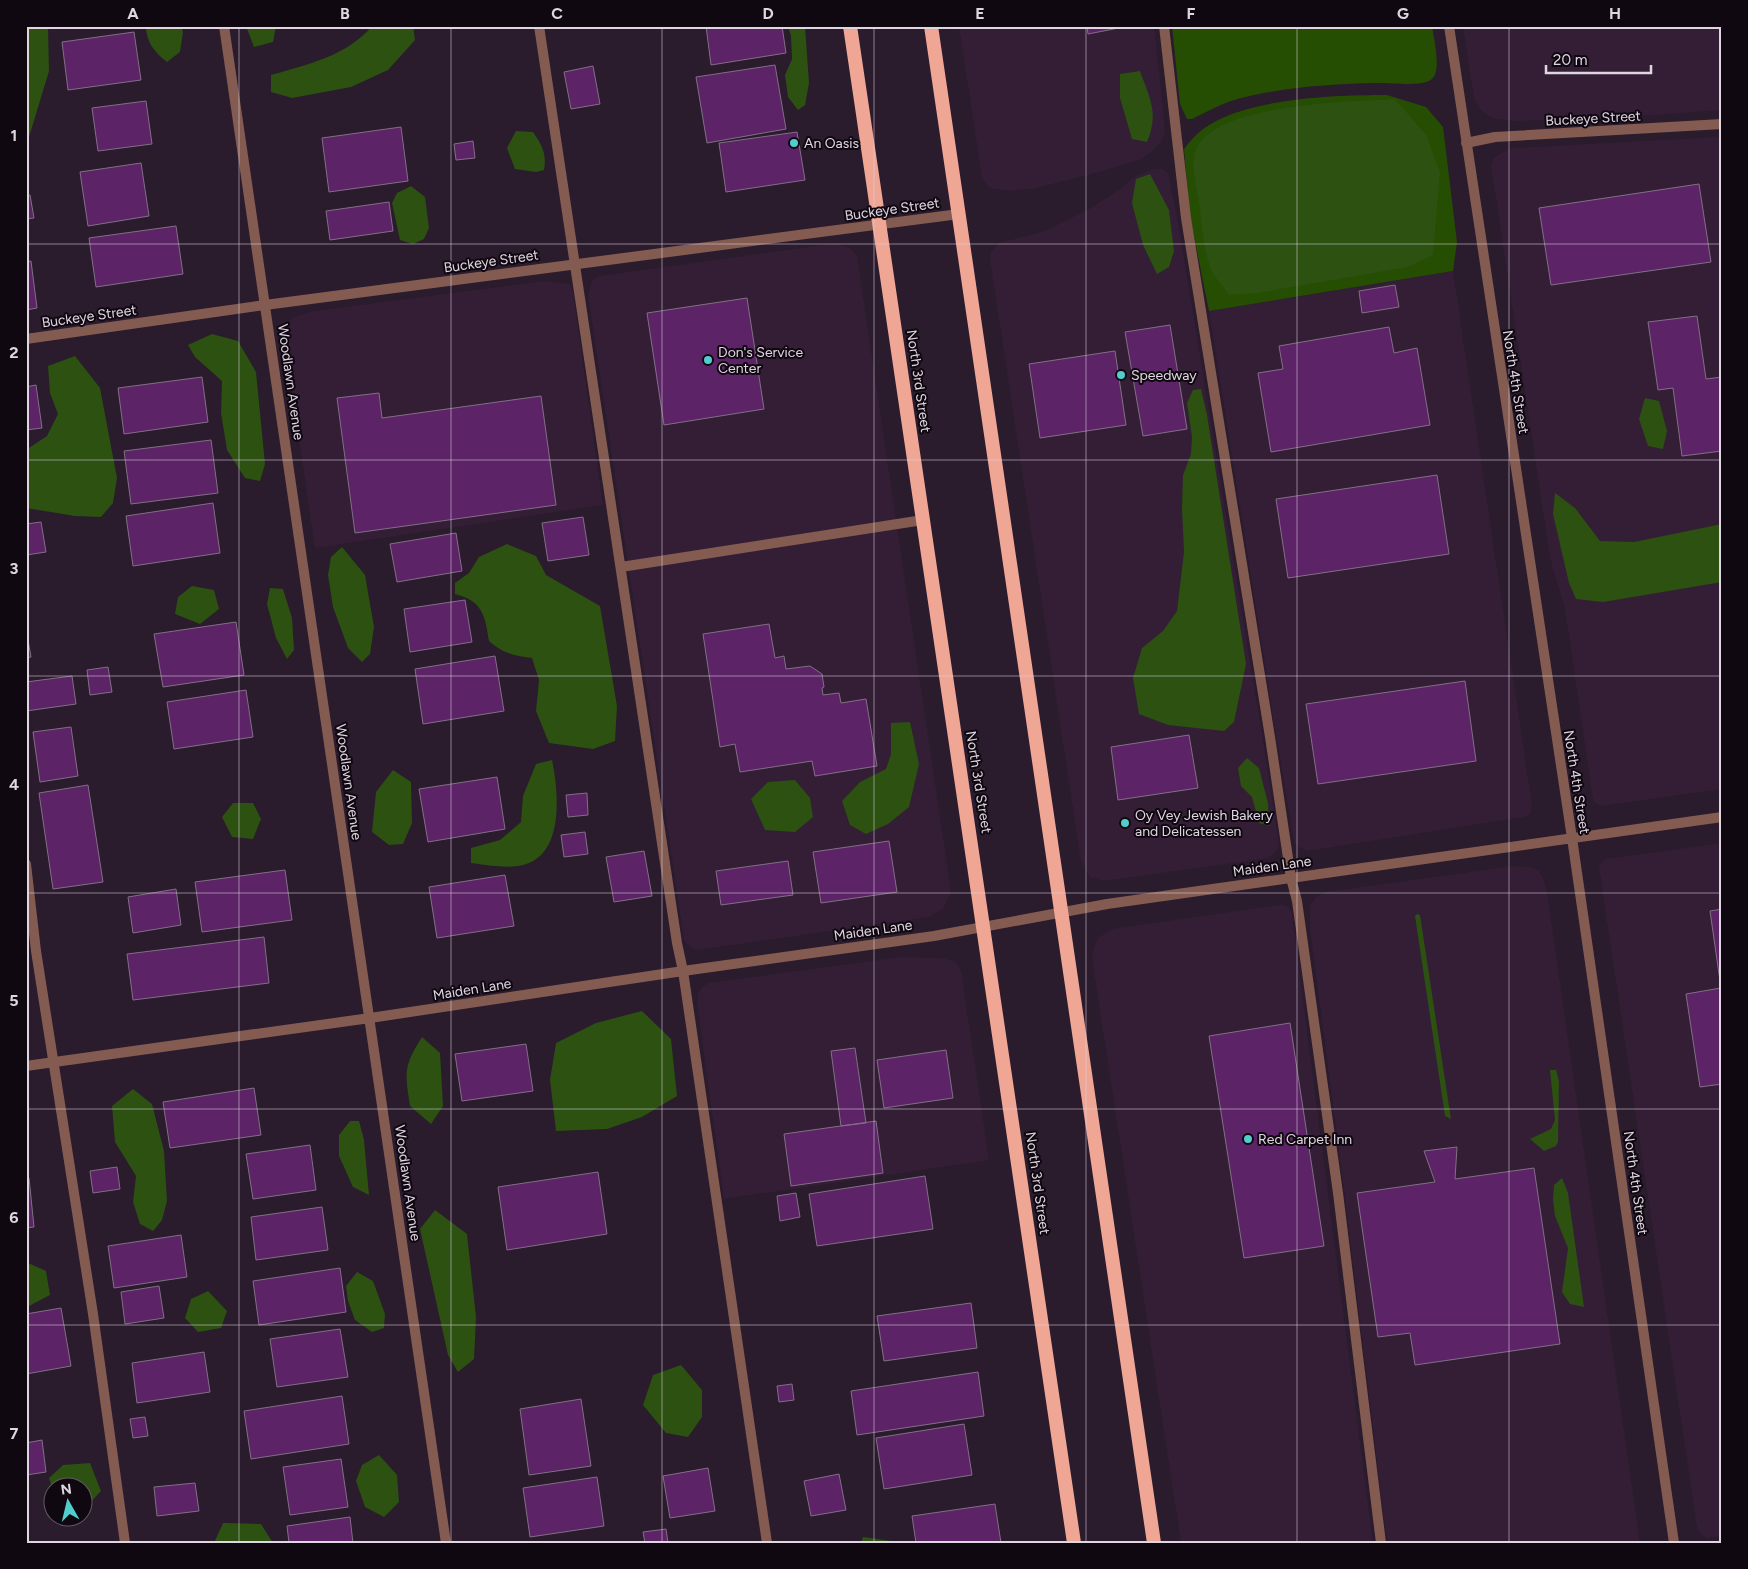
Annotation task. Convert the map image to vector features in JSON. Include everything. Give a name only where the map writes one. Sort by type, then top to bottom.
[{"type":"highway","name":"North 3rd Street","points":[[850,26],[1074,1543]]},
{"type":"highway","points":[[931,26],[1154,1543]]},
{"type":"street","name":"Woodlawn Avenue","points":[[224,26],[446,1543]]},
{"type":"street","points":[[539,26],[554,138],[576,264],[677,943],[683,971],[767,1543]]},
{"type":"street","points":[[1164,26],[1186,218],[1291,878],[1297,901],[1337,1183],[1381,1543]]},
{"type":"street","name":"North 4th Street","points":[[1449,26],[1572,838],[1674,1543]]},
{"type":"street","name":"Buckeye Street","points":[[1466,143],[1494,137],[1722,124]]},
{"type":"street","name":"Buckeye Street","points":[[26,339],[265,305],[960,214]]},
{"type":"street","points":[[621,567],[923,520]]},
{"type":"street","name":"Maiden Lane","points":[[26,1066],[934,936],[1061,912],[1722,817]]},
{"type":"street","points":[[26,864],[36,951],[94,1314],[125,1543]]},
{"type":"shaded area","points":[[959,26],[1154,26],[1165,133],[1161,142],[1150,153],[1139,160],[1096,173],[1036,188],[1009,191],[990,188],[982,179]]},
{"type":"shaded area","points":[[1463,26],[1722,26],[1722,110],[1640,116],[1517,121],[1497,119],[1488,116],[1481,110],[1474,99]]},
{"type":"shaded area","points":[[1722,137],[1722,789],[1602,806],[1593,800],[1565,609],[1550,558],[1491,165],[1494,158],[1506,150],[1515,148]]},
{"type":"shaded area","points":[[1154,169],[1163,169],[1168,173],[1178,222],[1279,844],[1277,851],[1268,858],[1104,881],[1090,877],[1081,862],[990,259],[991,252],[999,243],[1045,231],[1091,208],[1119,190],[1137,175]]},
{"type":"shaded area","points":[[837,243],[851,249],[857,256],[951,891],[944,908],[930,917],[697,950],[690,947],[684,940],[588,295],[592,281],[599,276]]},
{"type":"shaded area","points":[[1453,271],[1532,805],[1530,814],[1523,817],[1308,851],[1294,842],[1209,311]]},
{"type":"shaded area","points":[[544,281],[570,284],[573,292],[603,505],[315,548],[284,336],[287,324],[294,317],[314,311]]},
{"type":"shaded area","points":[[1722,843],[1722,1536],[1707,1538],[1697,1528],[1599,867],[1605,859]]},
{"type":"shaded area","points":[[1514,866],[1530,867],[1539,871],[1547,891],[1640,1543],[1388,1543],[1310,929],[1310,906],[1315,898],[1325,892]]},
{"type":"shaded area","points":[[1281,905],[1289,907],[1292,914],[1373,1543],[1181,1543],[1092,958],[1098,938],[1111,929]]},
{"type":"shaded area","points":[[901,957],[944,958],[955,962],[961,970],[989,1160],[724,1199],[697,1004],[701,988],[708,983]]},
{"type":"green space","points":[[26,26],[48,26],[49,71],[26,147]]},
{"type":"green space","points":[[146,26],[181,26],[183,32],[180,52],[167,62],[152,47],[146,32]]},
{"type":"green space","points":[[246,26],[276,26],[273,42],[254,47]]},
{"type":"green space","points":[[372,26],[413,26],[415,40],[388,70],[351,87],[292,98],[271,92],[271,75],[312,63],[338,52],[351,45]]},
{"type":"green space","points":[[788,26],[805,26],[809,83],[805,105],[798,110],[788,97],[785,75],[792,59],[791,36]]},
{"type":"green space","points":[[1172,26],[1432,26],[1436,54],[1435,74],[1429,81],[1423,83],[1343,84],[1258,94],[1235,100],[1192,119],[1187,119],[1180,104]]},
{"type":"green space","points":[[1140,71],[1150,98],[1153,114],[1151,132],[1147,142],[1132,139],[1120,98],[1120,74]]},
{"type":"green space","points":[[1387,95],[1426,107],[1443,127],[1457,242],[1453,271],[1209,311],[1190,216],[1184,149],[1206,127],[1224,117],[1245,110],[1268,104],[1318,97]]},
{"type":"green space","points":[[1395,99],[1426,135],[1440,172],[1433,255],[1408,267],[1257,293],[1229,295],[1211,270],[1206,252],[1194,174],[1194,160],[1197,147],[1211,132],[1232,121],[1258,113],[1318,104]]},
{"type":"green space","points":[[516,131],[533,132],[543,150],[545,159],[544,170],[536,172],[515,169],[507,148]]},
{"type":"green space","points":[[1150,174],[1169,210],[1174,251],[1169,267],[1157,274],[1143,245],[1132,203],[1136,179]]},
{"type":"green space","points":[[411,186],[425,197],[429,228],[424,239],[413,244],[400,240],[392,203],[397,193]]},
{"type":"green space","points":[[212,334],[238,341],[256,372],[265,464],[260,481],[245,478],[227,450],[221,413],[222,381],[195,357],[188,345]]},
{"type":"green space","points":[[75,356],[100,388],[117,478],[113,503],[101,517],[75,516],[26,508],[26,450],[47,436],[58,414],[50,393],[48,366]]},
{"type":"green space","points":[[1201,389],[1207,415],[1246,664],[1234,722],[1224,731],[1168,725],[1139,714],[1133,678],[1142,648],[1163,631],[1177,611],[1184,552],[1183,475],[1191,454],[1192,437],[1187,403],[1193,390]]},
{"type":"green space","points":[[1645,398],[1659,401],[1667,431],[1663,449],[1648,446],[1639,419]]},
{"type":"green space","points":[[1555,493],[1575,508],[1600,541],[1634,542],[1722,524],[1722,582],[1603,602],[1576,599],[1569,583],[1553,514]]},
{"type":"green space","points":[[507,544],[536,556],[546,575],[600,606],[617,706],[615,741],[593,749],[549,743],[536,711],[539,680],[532,658],[509,653],[499,649],[489,641],[484,617],[477,605],[455,594],[455,583],[469,573],[479,557]]},
{"type":"green space","points":[[342,547],[365,575],[374,627],[370,654],[362,662],[348,648],[333,607],[328,575],[331,557]]},
{"type":"green space","points":[[192,586],[214,590],[219,609],[200,624],[175,614],[178,597]]},
{"type":"green space","points":[[270,588],[283,589],[292,618],[294,650],[287,659],[276,638],[267,604]]},
{"type":"green space","points":[[910,722],[919,764],[909,807],[888,824],[866,834],[850,825],[842,801],[860,782],[886,769],[891,754],[891,723]]},
{"type":"green space","points":[[1247,758],[1259,768],[1268,803],[1269,826],[1259,823],[1252,797],[1241,786],[1238,768]]},
{"type":"green space","points":[[552,760],[557,806],[551,839],[544,852],[533,861],[512,867],[471,863],[471,848],[500,840],[521,822],[523,796],[536,764]]},
{"type":"green space","points":[[393,770],[411,782],[412,823],[403,844],[389,845],[372,832],[376,792]]},
{"type":"green space","points":[[795,780],[810,798],[813,817],[795,832],[765,830],[751,799],[768,782]]},
{"type":"green space","points":[[233,803],[253,803],[261,819],[253,839],[232,837],[222,817]]},
{"type":"green space","points":[[1417,914],[1420,915],[1451,1119],[1445,1116],[1415,916]]},
{"type":"green space","points":[[642,1011],[671,1039],[677,1096],[642,1117],[607,1129],[556,1131],[550,1080],[556,1043],[596,1023]]},
{"type":"green space","points":[[422,1037],[440,1053],[443,1106],[431,1124],[410,1106],[407,1085],[407,1070],[411,1056]]},
{"type":"green space","points":[[1550,1070],[1556,1070],[1559,1081],[1558,1142],[1556,1146],[1544,1151],[1530,1139],[1551,1129],[1555,1120]]},
{"type":"green space","points":[[133,1089],[152,1104],[164,1151],[167,1201],[162,1220],[153,1231],[140,1224],[133,1202],[136,1176],[115,1142],[112,1106]]},
{"type":"green space","points":[[350,1121],[359,1121],[364,1140],[369,1195],[353,1187],[339,1156],[339,1135]]},
{"type":"green space","points":[[1562,1178],[1568,1193],[1584,1307],[1570,1304],[1562,1292],[1568,1248],[1555,1216],[1553,1200],[1554,1185]]},
{"type":"green space","points":[[435,1210],[467,1234],[476,1317],[474,1359],[458,1372],[448,1355],[420,1229]]},
{"type":"green space","points":[[26,1262],[46,1271],[50,1295],[29,1306],[26,1306]]},
{"type":"green space","points":[[357,1272],[373,1281],[385,1314],[384,1328],[372,1332],[355,1320],[348,1301],[346,1286]]},
{"type":"green space","points":[[208,1291],[227,1311],[221,1328],[198,1332],[185,1318],[191,1299]]},
{"type":"green space","points":[[681,1365],[702,1390],[702,1417],[688,1437],[666,1433],[643,1405],[653,1375]]},
{"type":"green space","points":[[379,1455],[397,1475],[399,1502],[384,1517],[365,1507],[356,1481],[362,1465]]},
{"type":"green space","points":[[90,1463],[101,1491],[92,1501],[92,1476],[51,1476],[63,1465]]},
{"type":"green space","points":[[223,1523],[261,1524],[273,1543],[214,1543]]},
{"type":"green space","points":[[863,1537],[891,1541],[892,1543],[861,1543]]},
{"type":"building","points":[[706,26],[782,26],[786,53],[711,65]]},
{"type":"building","points":[[1087,26],[1129,26],[1088,34]]},
{"type":"building","points":[[134,32],[141,80],[68,90],[62,42]]},
{"type":"building","points":[[775,65],[786,129],[707,143],[696,77]]},
{"type":"building","points":[[593,66],[600,104],[571,109],[564,72]]},
{"type":"building","points":[[146,101],[152,144],[98,151],[92,108]]},
{"type":"building","points":[[401,127],[408,181],[329,192],[322,138]]},
{"type":"building","points":[[797,132],[805,180],[726,192],[719,143]]},
{"type":"building","points":[[473,141],[475,158],[456,160],[454,144]]},
{"type":"building","points":[[141,163],[149,216],[88,226],[80,172]]},
{"type":"building","points":[[1699,184],[1711,262],[1551,285],[1539,208]]},
{"type":"building","points":[[30,195],[34,218],[26,219],[26,196]]},
{"type":"building","points":[[389,202],[393,231],[330,240],[326,211]]},
{"type":"building","points":[[176,226],[183,274],[96,287],[89,238]]},
{"type":"building","points":[[31,261],[37,308],[26,310],[26,262]]},
{"type":"building","points":[[1395,285],[1399,307],[1362,313],[1359,291]]},
{"type":"building","points":[[747,298],[764,409],[664,425],[647,313]]},
{"type":"building","points":[[1697,316],[1706,379],[1722,377],[1722,451],[1682,456],[1673,388],[1658,390],[1648,322]]},
{"type":"building","points":[[1170,325],[1187,429],[1143,436],[1125,332]]},
{"type":"building","points":[[1389,327],[1394,353],[1417,348],[1430,425],[1271,452],[1258,373],[1283,369],[1279,346]]},
{"type":"building","points":[[1115,351],[1126,425],[1040,438],[1029,364]]},
{"type":"building","points":[[202,377],[208,422],[124,434],[118,388]]},
{"type":"building","points":[[36,385],[42,428],[26,430],[26,387]]},
{"type":"building","points":[[379,393],[382,418],[541,396],[556,505],[355,533],[337,398]]},
{"type":"building","points":[[211,440],[218,493],[131,504],[124,451]]},
{"type":"building","points":[[1437,475],[1449,554],[1288,578],[1276,499]]},
{"type":"building","points":[[213,503],[220,553],[133,566],[126,516]]},
{"type":"building","points":[[583,517],[589,555],[548,561],[542,523]]},
{"type":"building","points":[[41,522],[46,552],[26,555],[26,524]]},
{"type":"building","points":[[456,533],[462,571],[397,582],[390,544]]},
{"type":"building","points":[[465,600],[472,642],[410,652],[404,609]]},
{"type":"building","points":[[236,622],[244,675],[163,687],[154,634]]},
{"type":"building","points":[[769,624],[775,658],[784,656],[786,669],[810,666],[822,674],[823,695],[839,693],[841,703],[866,699],[877,766],[815,776],[812,761],[740,772],[735,744],[720,747],[703,634]]},
{"type":"building","points":[[26,640],[28,640],[31,657],[26,658]]},
{"type":"building","points":[[495,656],[504,711],[423,724],[415,669]]},
{"type":"building","points":[[108,667],[112,692],[90,695],[87,670]]},
{"type":"building","points":[[72,676],[76,704],[26,711],[26,682]]},
{"type":"building","points":[[1465,681],[1476,761],[1318,784],[1306,704]]},
{"type":"building","points":[[246,690],[253,737],[174,749],[167,702]]},
{"type":"building","points":[[71,727],[78,776],[40,782],[33,732]]},
{"type":"building","points":[[1189,735],[1198,788],[1118,800],[1111,747]]},
{"type":"building","points":[[497,777],[505,829],[428,842],[419,789]]},
{"type":"building","points":[[88,785],[103,882],[53,889],[39,793]]},
{"type":"building","points":[[587,793],[588,815],[568,817],[566,795]]},
{"type":"building","points":[[585,832],[588,854],[564,857],[561,835]]},
{"type":"building","points":[[889,841],[897,892],[821,903],[813,852]]},
{"type":"building","points":[[644,851],[652,896],[614,902],[606,857]]},
{"type":"building","points":[[788,861],[793,895],[721,905],[716,871]]},
{"type":"building","points":[[285,870],[292,920],[202,932],[195,882]]},
{"type":"building","points":[[505,875],[514,926],[437,938],[429,887]]},
{"type":"building","points":[[176,889],[181,925],[133,933],[128,897]]},
{"type":"building","points":[[1722,909],[1722,1084],[1700,1087],[1686,994],[1721,988],[1710,911]]},
{"type":"building","points":[[264,937],[269,983],[133,1000],[127,954]]},
{"type":"building","points":[[1290,1023],[1324,1246],[1244,1258],[1209,1036]]},
{"type":"building","points":[[526,1044],[533,1091],[462,1101],[455,1054]]},
{"type":"building","points":[[855,1048],[866,1123],[841,1126],[831,1051]]},
{"type":"building","points":[[946,1050],[953,1098],[884,1108],[877,1060]]},
{"type":"building","points":[[254,1088],[261,1135],[170,1148],[163,1102]]},
{"type":"building","points":[[876,1121],[883,1173],[791,1186],[784,1134]]},
{"type":"building","points":[[310,1145],[316,1190],[253,1199],[246,1154]]},
{"type":"building","points":[[1457,1147],[1455,1179],[1534,1168],[1560,1344],[1415,1365],[1410,1333],[1378,1337],[1357,1193],[1435,1182],[1424,1151]]},
{"type":"building","points":[[117,1167],[120,1189],[93,1193],[90,1171]]},
{"type":"building","points":[[598,1172],[607,1234],[507,1250],[498,1187]]},
{"type":"building","points":[[925,1176],[933,1229],[817,1246],[809,1194]]},
{"type":"building","points":[[26,1178],[29,1178],[34,1227],[26,1228]]},
{"type":"building","points":[[796,1193],[800,1217],[780,1221],[777,1196]]},
{"type":"building","points":[[322,1207],[328,1250],[256,1260],[251,1217]]},
{"type":"building","points":[[181,1235],[187,1277],[114,1288],[108,1246]]},
{"type":"building","points":[[340,1268],[346,1312],[259,1325],[253,1281]]},
{"type":"building","points":[[159,1286],[164,1318],[125,1324],[121,1292]]},
{"type":"building","points":[[971,1303],[977,1348],[884,1361],[877,1316]]},
{"type":"building","points":[[61,1308],[71,1366],[26,1374],[26,1314]]},
{"type":"building","points":[[340,1329],[348,1377],[277,1387],[270,1339]]},
{"type":"building","points":[[204,1352],[210,1392],[137,1403],[132,1363]]},
{"type":"building","points":[[978,1372],[984,1416],[857,1435],[851,1391]]},
{"type":"building","points":[[792,1384],[794,1400],[779,1402],[777,1386]]},
{"type":"building","points":[[342,1396],[349,1444],[251,1459],[244,1411]]},
{"type":"building","points":[[581,1399],[591,1466],[529,1475],[520,1409]]},
{"type":"building","points":[[145,1417],[148,1436],[133,1438],[130,1419]]},
{"type":"building","points":[[964,1424],[972,1475],[884,1489],[876,1438]]},
{"type":"building","points":[[42,1440],[46,1472],[26,1475],[26,1443]]},
{"type":"building","points":[[341,1459],[348,1507],[290,1515],[283,1467]]},
{"type":"building","points":[[708,1468],[715,1511],[670,1518],[663,1476]]},
{"type":"building","points":[[839,1474],[846,1510],[811,1516],[804,1481]]},
{"type":"building","points":[[597,1477],[604,1526],[530,1537],[523,1488]]},
{"type":"building","points":[[195,1483],[199,1511],[157,1516],[154,1487]]},
{"type":"building","points":[[995,1504],[1001,1543],[916,1543],[912,1516]]},
{"type":"building","points":[[350,1517],[353,1543],[289,1543],[287,1526]]},
{"type":"building","points":[[666,1529],[668,1543],[645,1543],[643,1532]]},
{"type":"place","name":"An Oasis","points":[[794,143]]},
{"type":"place","name":"Don's Service Center","points":[[708,360]]},
{"type":"place","name":"Speedway","points":[[1121,375]]},
{"type":"place","name":"Oy Vey Jewish Bakery and Delicatessen","points":[[1125,823]]},
{"type":"place","name":"Red Carpet Inn","points":[[1248,1139]]}]
